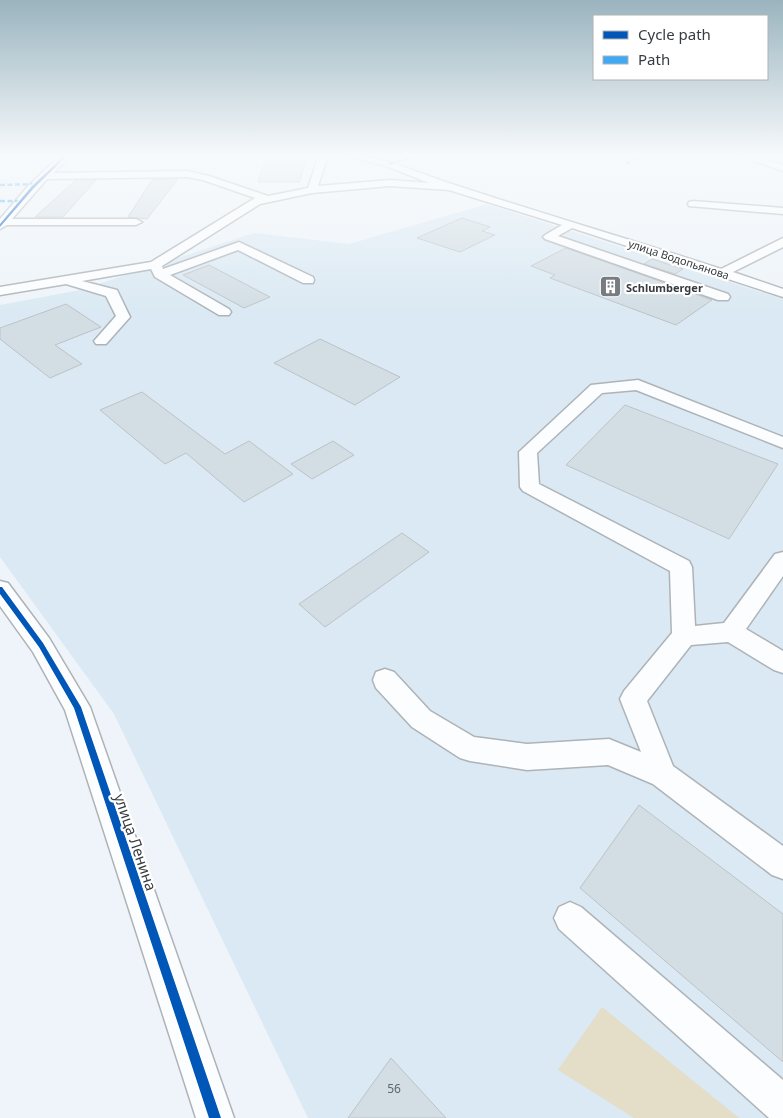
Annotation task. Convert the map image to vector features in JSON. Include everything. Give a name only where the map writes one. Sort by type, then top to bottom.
[{"type":"street","points":[[2,224],[16,207]]},
{"type":"street","points":[[157,269],[246,207]]},
{"type":"street","name":"улица Водопьянова","points":[[516,207],[783,293]]},
{"type":"street","points":[[734,207],[783,211]]},
{"type":"street","points":[[2,224],[136,222]]},
{"type":"street","points":[[571,224],[549,237],[723,297]]},
{"type":"street","points":[[722,273],[783,242]]},
{"type":"street","points":[[0,291],[63,280],[157,269],[239,246],[308,280]]},
{"type":"street","points":[[157,269],[224,312]]},
{"type":"street","points":[[63,280],[112,293],[123,318],[101,341]]},
{"type":"street","points":[[663,775],[633,699],[684,636],[681,567],[530,487],[528,452],[597,388],[638,385],[783,444]]},
{"type":"street","points":[[731,632],[783,560]]},
{"type":"street","name":"улица Ленина","points":[[0,589],[41,645],[77,707],[215,1118]]},
{"type":"street","points":[[684,636],[731,632],[783,663]]},
{"type":"street","points":[[384,680],[421,719],[470,749],[527,757],[608,752],[663,775],[783,864]]},
{"type":"street","points":[[570,918],[783,1105]]},
{"type":"shaded area","points":[[476,207],[497,207],[783,299],[783,1118],[308,1118],[114,714],[0,557],[0,305],[80,290],[254,233],[349,244]]},
{"type":"shaded area","points":[[602,1007],[739,1118],[634,1118],[558,1070]]},
{"type":"building","points":[[46,207],[72,207],[63,217],[35,217]]},
{"type":"building","points":[[134,207],[156,207],[147,219],[128,217]]},
{"type":"building","points":[[462,218],[490,227],[482,231],[495,235],[460,252],[417,238]]},
{"type":"building","name":"Schlumberger","points":[[566,248],[712,300],[676,325],[550,278],[555,275],[531,266]]},
{"type":"building","points":[[652,259],[683,269],[675,274],[644,264]]},
{"type":"building","points":[[209,265],[270,297],[244,308],[183,275]]},
{"type":"building","points":[[66,304],[101,327],[55,345],[82,364],[50,378],[0,339],[0,328]]},
{"type":"building","points":[[320,339],[400,377],[355,405],[274,363]]},
{"type":"building","points":[[142,392],[225,454],[249,441],[293,474],[244,502],[186,453],[165,464],[100,410]]},
{"type":"building","points":[[625,405],[778,464],[729,539],[566,465]]},
{"type":"building","points":[[333,441],[354,455],[312,479],[291,464]]},
{"type":"building","points":[[402,533],[429,552],[325,627],[299,604]]},
{"type":"building","points":[[639,805],[783,914],[783,1062],[580,888]]},
{"type":"building","points":[[391,1058],[446,1118],[348,1118]]},
{"type":"cycle path","points":[[0,226],[16,207]]},
{"type":"cycle path","points":[[0,589],[41,645],[77,707],[215,1118]]},
{"type":"place","name":"Schlumberger","points":[[610,287]]}]
